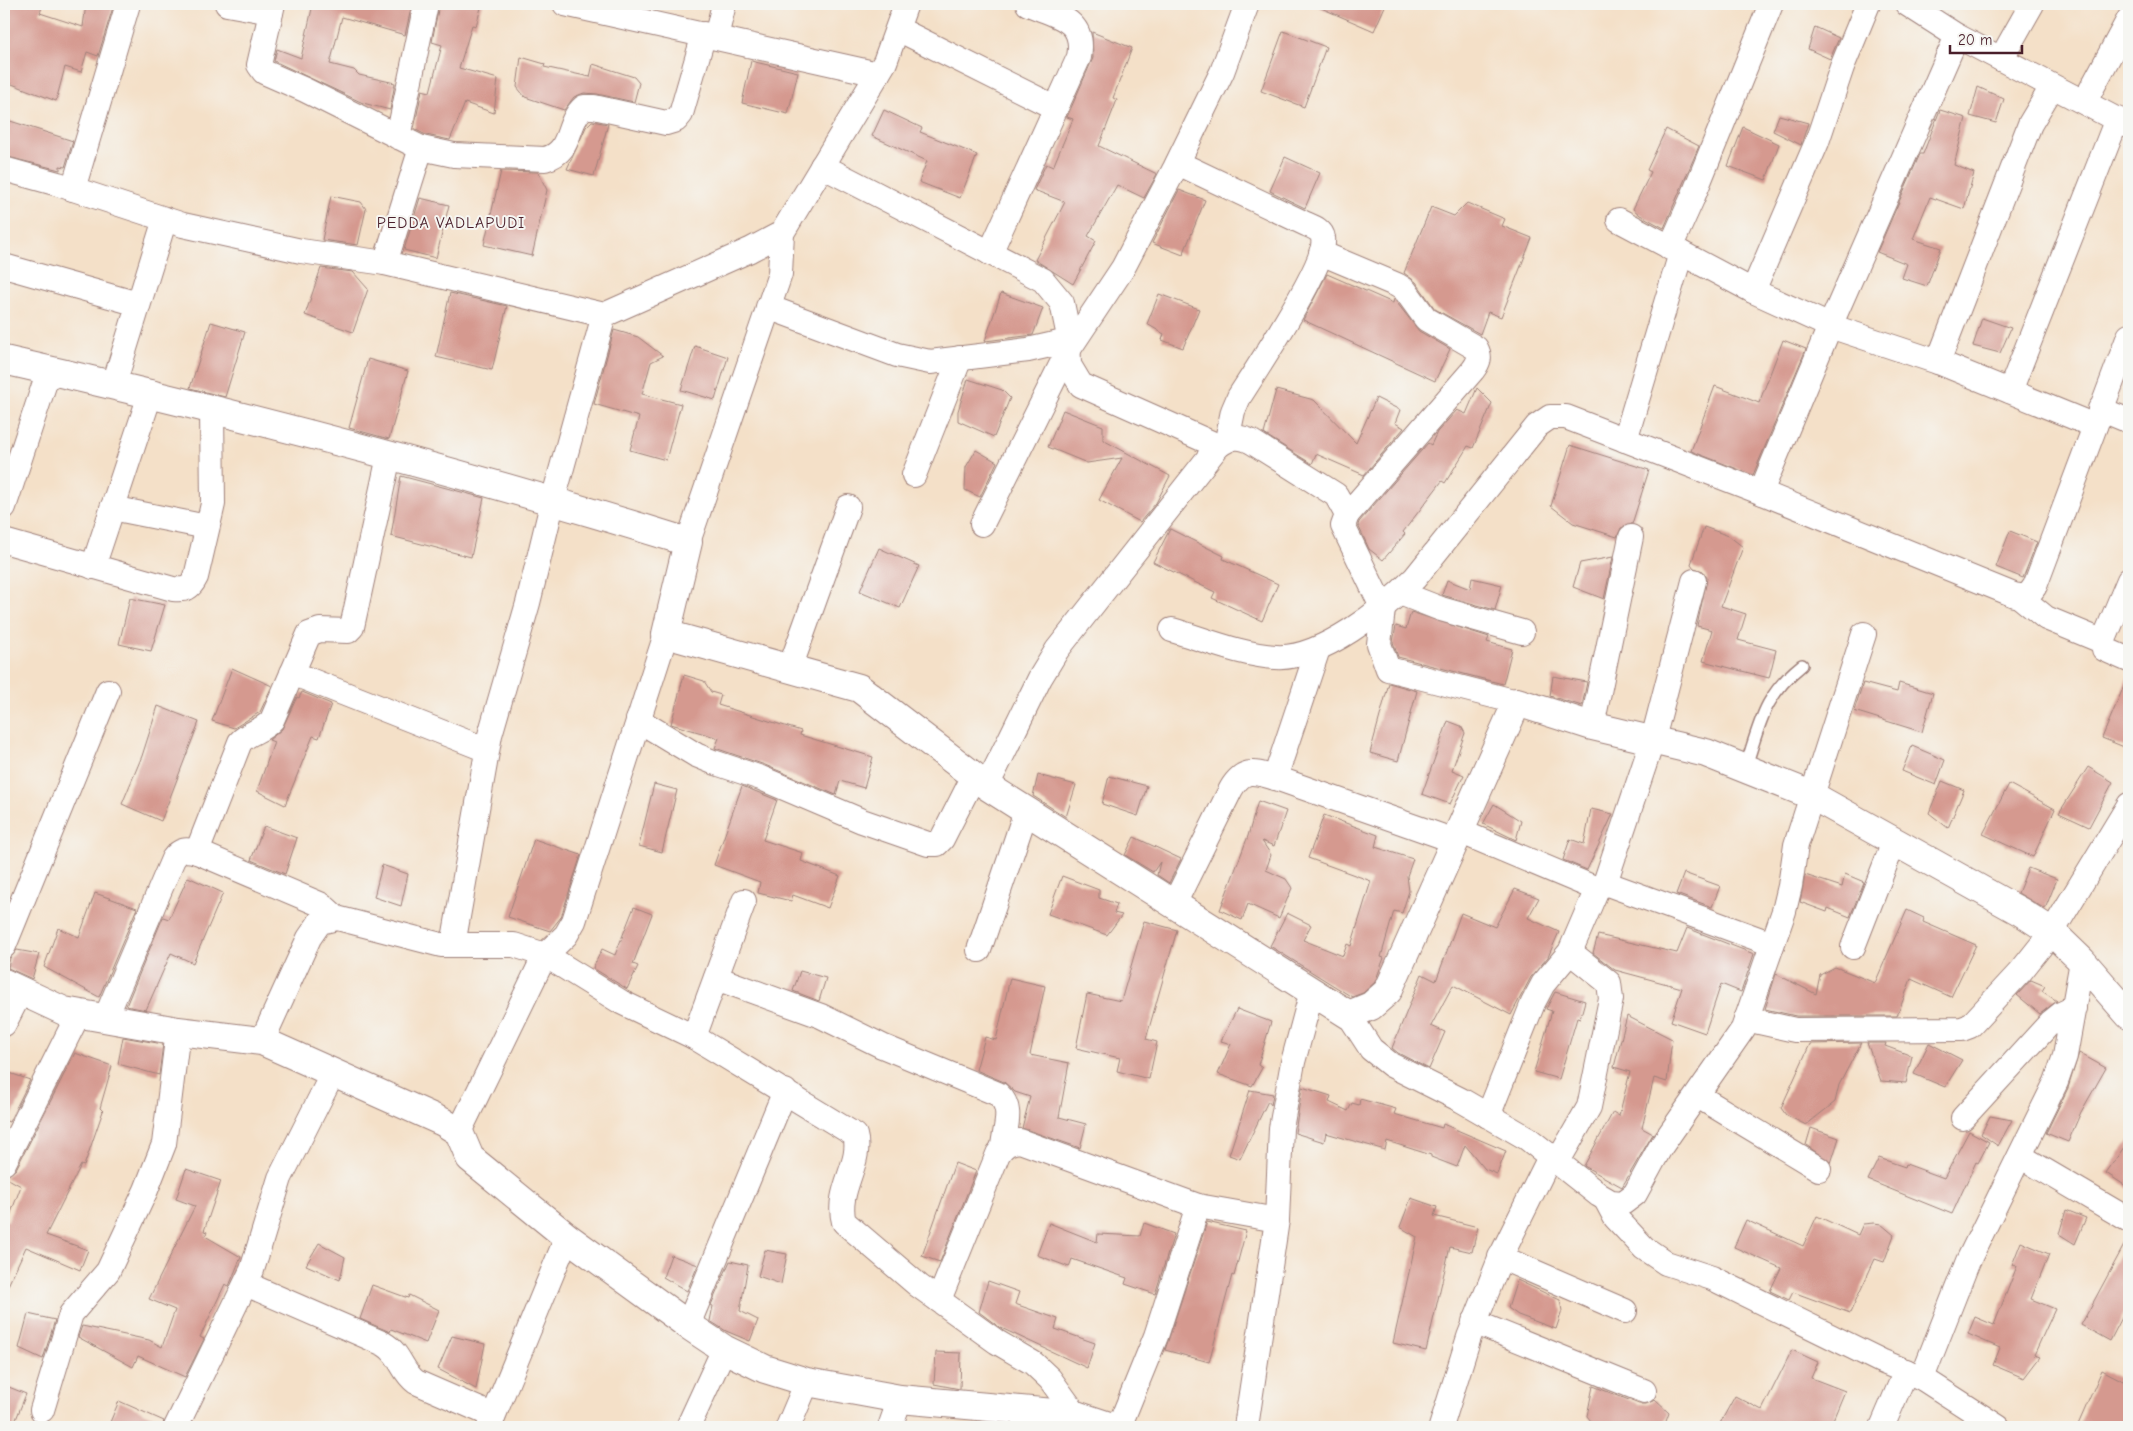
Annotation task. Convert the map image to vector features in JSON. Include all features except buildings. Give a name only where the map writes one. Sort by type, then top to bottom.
[{"type":"street","points":[[73,189],[128,4]]},
{"type":"street","points":[[227,4],[272,8],[259,65],[260,69],[420,148],[454,155],[545,159],[555,156],[562,150],[575,118],[584,107],[594,107],[666,123],[676,120],[682,114],[710,35],[724,4]]},
{"type":"street","points":[[398,137],[426,4]]},
{"type":"street","points":[[565,4],[601,8],[878,74]]},
{"type":"street","points":[[459,1132],[544,955],[566,936],[574,921],[666,634],[688,542],[780,274],[782,233],[878,74],[906,4]]},
{"type":"street","points":[[990,253],[1079,57],[1081,45],[1080,32],[1070,22],[1028,4]]},
{"type":"street","points":[[982,524],[1068,345],[1123,268],[1178,163],[1222,72],[1247,4]]},
{"type":"street","points":[[1625,440],[1675,250],[1692,199],[1771,4]]},
{"type":"street","points":[[1753,291],[1817,142],[1842,67],[1868,4]]},
{"type":"street","points":[[2001,60],[2032,4]]},
{"type":"street","points":[[1914,6],[1957,36],[2052,87],[2085,101],[2123,122],[2010,391]]},
{"type":"street","points":[[2085,101],[2129,20]]},
{"type":"street","points":[[898,28],[1056,108]]},
{"type":"street","points":[[1763,493],[1763,487],[1830,326],[1957,36]]},
{"type":"street","points":[[1938,362],[2030,124],[2052,87]]},
{"type":"street","points":[[386,263],[420,148]]},
{"type":"street","points":[[1178,163],[1319,230],[1323,237],[1321,253],[1291,316],[1239,397],[1222,443]]},
{"type":"street","points":[[822,166],[1043,280],[1062,303],[1069,365],[1081,385],[1222,443]]},
{"type":"street","points":[[4,169],[73,189],[192,228],[301,251],[386,263],[604,315],[750,250],[782,233]]},
{"type":"street","points":[[114,384],[165,219]]},
{"type":"street","points":[[1619,220],[1753,291],[1830,326],[1938,362],[2010,391],[2098,418],[2129,421]]},
{"type":"street","points":[[1321,253],[1405,290],[1426,319],[1476,348],[1480,355],[1478,364],[1347,515],[1343,526],[1383,610],[1379,644],[1388,669],[1517,702],[1592,726],[1706,753],[1811,795],[2021,912],[2052,932],[2082,961],[2129,1015]]},
{"type":"street","points":[[4,266],[138,304]]},
{"type":"street","points":[[768,307],[912,360],[930,362],[1068,345]]},
{"type":"street","points":[[453,945],[487,750],[604,315]]},
{"type":"street","points":[[1172,630],[1261,655],[1278,657],[1318,649],[1383,610],[1415,578],[1537,426],[1550,417],[1566,417],[1763,493],[2019,596],[2027,597],[2035,586],[2129,336]]},
{"type":"street","points":[[914,475],[960,358]]},
{"type":"street","points":[[4,360],[151,392],[553,500],[688,542]]},
{"type":"street","points":[[4,507],[49,370]]},
{"type":"street","points":[[93,567],[151,392]]},
{"type":"street","points":[[5,546],[184,590],[191,586],[196,576],[213,504],[212,409]]},
{"type":"street","points":[[638,720],[713,762],[762,778],[862,821],[928,844],[937,844],[981,781],[1057,650],[1222,443],[1231,437],[1242,438],[1252,442],[1336,496],[1347,515]]},
{"type":"street","points":[[198,852],[240,742],[248,734],[262,728],[272,720],[305,641],[313,631],[342,632],[348,631],[352,627],[389,456]]},
{"type":"street","points":[[790,668],[848,507]]},
{"type":"street","points":[[112,508],[207,527]]},
{"type":"street","points":[[1592,726],[1632,537]]},
{"type":"street","points":[[2129,580],[2104,642],[2104,649],[2129,660]]},
{"type":"street","points":[[1488,1116],[1533,1003],[1543,984],[1570,952],[1601,886],[1653,739],[1694,581]]},
{"type":"street","points":[[1400,593],[1441,609],[1522,632]]},
{"type":"street","points":[[2019,596],[2046,618],[2104,642]]},
{"type":"street","points":[[666,634],[859,688],[981,781],[1349,1015],[1371,1049],[1391,1065],[1527,1138],[1606,1200],[1615,1217],[1644,1248],[1666,1262],[1712,1278],[1914,1375],[1998,1427]]},
{"type":"street","points":[[1606,1200],[1623,1204],[1635,1194],[1660,1148],[1743,1029],[1790,886],[1796,845],[1811,795],[1864,634]]},
{"type":"street","points":[[1276,778],[1318,649]]},
{"type":"street","points":[[292,673],[487,750]]},
{"type":"street","points":[[4,946],[108,691]]},
{"type":"street","points":[[1349,1015],[1371,1006],[1388,991],[1517,702]]},
{"type":"street","points":[[1174,904],[1238,778],[1245,774],[1256,772],[1457,836],[1772,944]]},
{"type":"street","points":[[1746,1019],[1795,1030],[1962,1029],[1977,1020],[2052,932],[2129,805]]},
{"type":"street","points":[[979,950],[1026,811]]},
{"type":"street","points":[[1853,947],[1894,842]]},
{"type":"street","points":[[106,1017],[173,859],[179,852],[188,849],[322,906],[332,914],[320,922],[309,938],[262,1042]]},
{"type":"street","points":[[694,1036],[744,901]]},
{"type":"street","points":[[320,922],[337,918],[441,945],[514,945],[544,955],[621,1002],[694,1036],[855,1135],[858,1144],[841,1200],[844,1222],[940,1300],[997,1342],[1033,1363],[1050,1379],[1076,1415]]},
{"type":"street","points":[[1441,1427],[1474,1322],[1500,1257],[1554,1158],[1589,1107],[1611,999],[1609,983],[1570,952]]},
{"type":"street","points":[[1882,1427],[1914,1375],[2056,1082],[2065,1056],[2082,961]]},
{"type":"street","points":[[716,978],[821,1016],[882,1046],[998,1094],[1006,1101],[1008,1109],[1003,1146],[998,1154],[940,1300]]},
{"type":"street","points":[[4,1024],[12,987],[64,1010],[178,1031],[262,1042],[333,1072],[459,1132],[470,1158],[567,1237],[688,1325],[724,1349],[765,1369],[807,1382],[900,1399],[1076,1415],[1112,1427]]},
{"type":"street","points":[[1246,1427],[1277,1220],[1281,1128],[1292,1062],[1312,991]]},
{"type":"street","points":[[1963,1118],[2051,1022],[2060,1014],[2074,1008]]},
{"type":"street","points":[[4,1163],[79,1013]]},
{"type":"street","points":[[42,1410],[71,1314],[108,1271],[146,1190],[164,1144],[178,1031]]},
{"type":"street","points":[[176,1427],[246,1284],[280,1178],[333,1072]]},
{"type":"street","points":[[688,1325],[785,1091]]},
{"type":"street","points":[[1698,1096],[1819,1169]]},
{"type":"street","points":[[1003,1146],[1010,1142],[1020,1141],[1198,1206],[1277,1220]]},
{"type":"street","points":[[2020,1156],[2129,1220]]},
{"type":"street","points":[[1119,1427],[1156,1336],[1198,1206]]},
{"type":"street","points":[[246,1284],[384,1344],[398,1354],[410,1377],[416,1382],[492,1421],[567,1237]]},
{"type":"street","points":[[1500,1257],[1625,1311]]},
{"type":"street","points":[[1474,1322],[1644,1391]]},
{"type":"street","points":[[688,1427],[724,1349]]},
{"type":"street","points":[[788,1427],[807,1382]]},
{"type":"street","points":[[890,1427],[900,1399]]},
{"type":"lane","points":[[1746,769],[1763,714],[1775,690],[1802,665]]},
{"type":"district","name":"PEDDA VADLAPUDI","points":[[451,222]]}]
